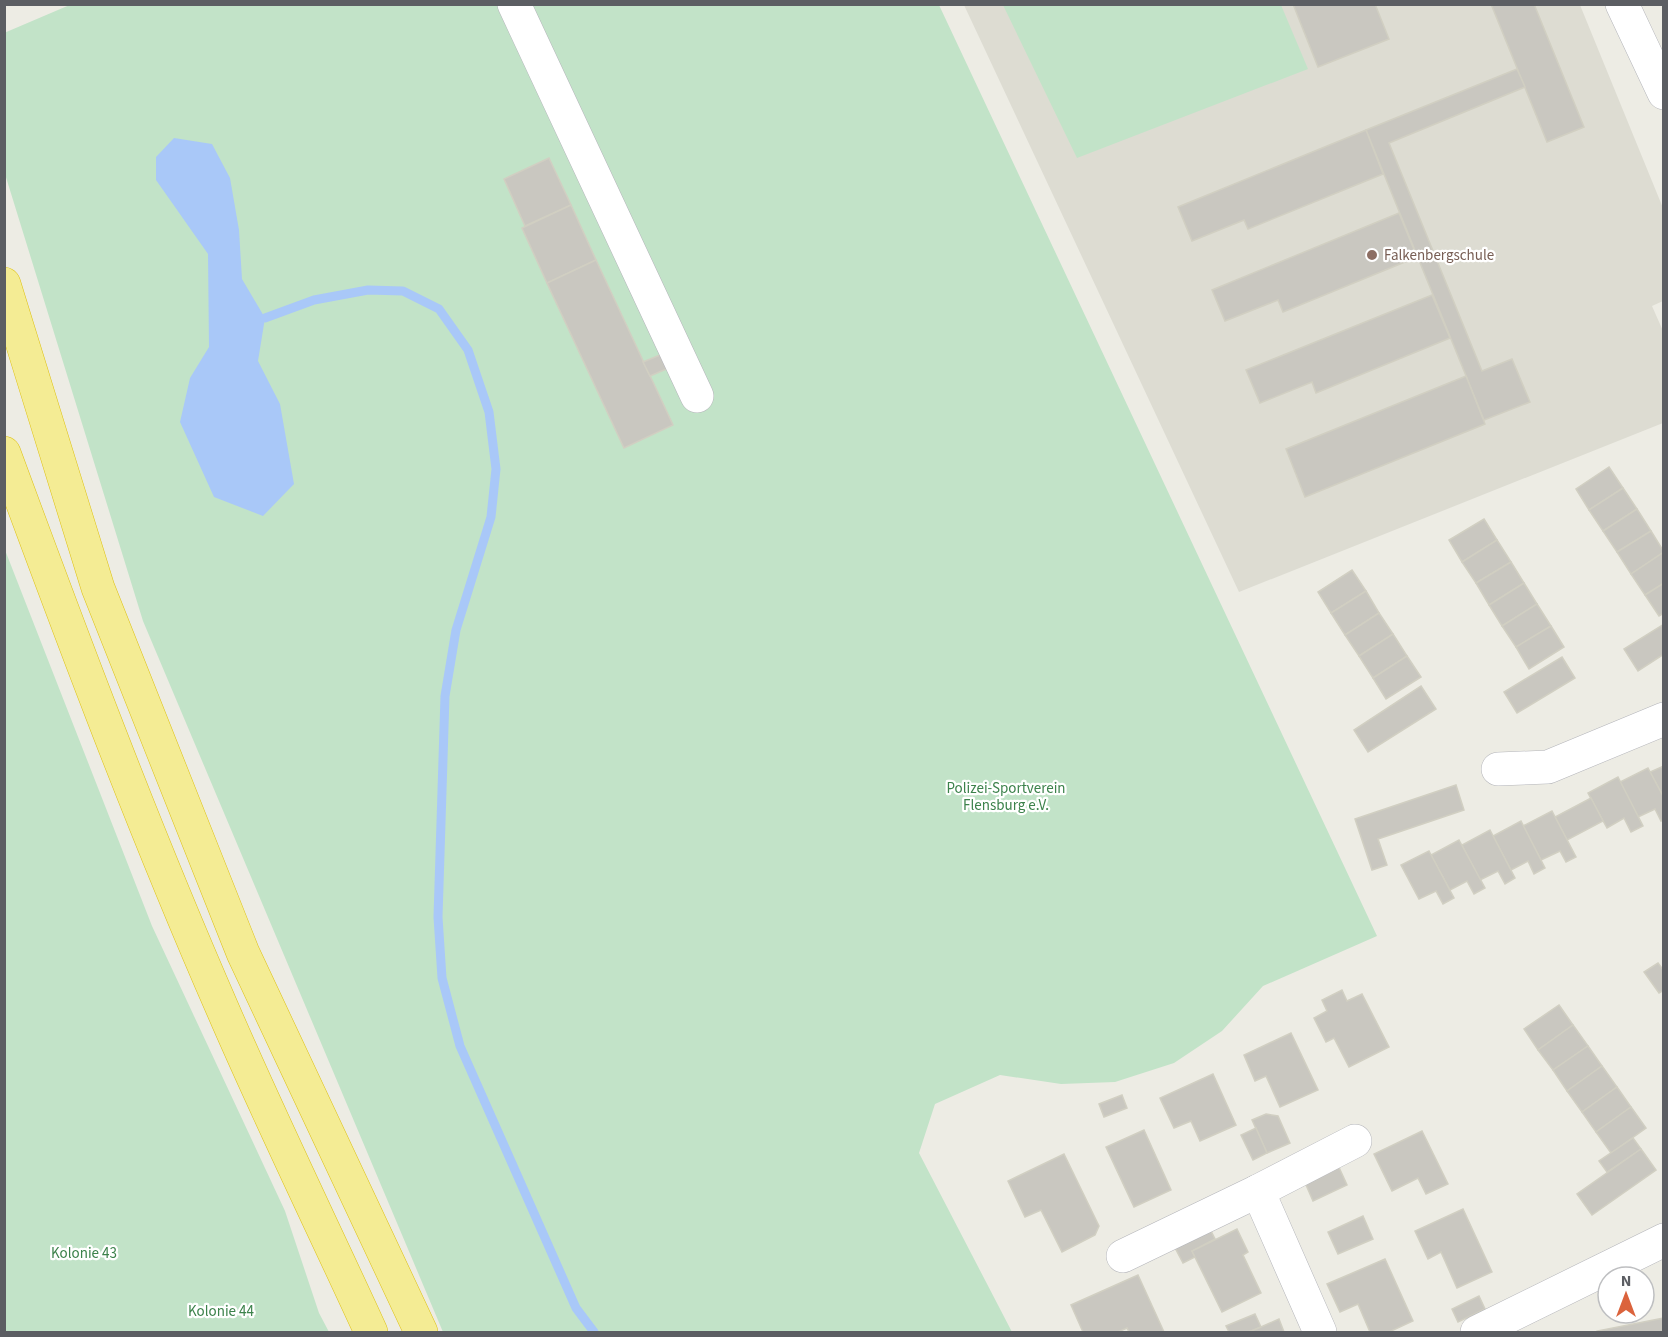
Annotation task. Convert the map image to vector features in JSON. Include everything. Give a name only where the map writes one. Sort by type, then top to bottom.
[{"type":"highway","points":[[4,284],[98,588],[212,876],[243,953],[421,1332]]},
{"type":"highway","points":[[4,453],[67,624],[151,840],[223,1011],[371,1332]]},
{"type":"street","points":[[514,4],[697,396]]},
{"type":"street","points":[[1622,4],[1664,93]]},
{"type":"street","points":[[1498,769],[1548,767],[1664,719]]},
{"type":"street","points":[[1123,1256],[1355,1141]]},
{"type":"street","points":[[1258,1191],[1320,1332]]},
{"type":"street","points":[[1477,1332],[1664,1239]]},
{"type":"shaded area","name":"Falkenbergschule","points":[[964,5],[1580,5],[1663,208],[1663,301],[1652,306],[1663,331],[1663,423],[1239,592]]},
{"type":"green space","name":"Polizei-Sportverein Flensburg e.V.","points":[[72,4],[939,5],[1377,936],[1263,986],[1222,1031],[1174,1063],[1115,1082],[1061,1084],[1000,1075],[935,1104],[919,1153],[1012,1332],[443,1332],[143,621],[5,174],[4,33]]},
{"type":"green space","points":[[1003,5],[1281,5],[1308,69],[1077,158]]},
{"type":"green space","points":[[5,550],[152,926],[285,1211],[319,1313],[329,1332],[5,1332]]},
{"type":"water","points":[[174,138],[212,144],[230,178],[239,230],[242,279],[265,318],[258,361],[280,404],[294,484],[263,516],[214,497],[180,422],[190,378],[209,347],[208,254],[156,180],[156,157]]},
{"type":"building","points":[[1293,4],[1375,4],[1389,39],[1318,67]]},
{"type":"building","points":[[1491,4],[1534,4],[1584,127],[1547,142]]},
{"type":"building","points":[[1517,69],[1525,87],[1389,143],[1482,371],[1512,359],[1530,402],[1484,420],[1366,130]]},
{"type":"building","points":[[1366,130],[1383,174],[1248,229],[1244,220],[1192,241],[1178,207]]},
{"type":"building","points":[[549,158],[571,205],[525,226],[504,179]]},
{"type":"building","points":[[571,205],[596,260],[547,283],[522,228]]},
{"type":"building","points":[[1399,213],[1417,257],[1283,312],[1278,300],[1225,321],[1212,290]]},
{"type":"building","points":[[596,260],[673,425],[624,448],[547,283]]},
{"type":"building","points":[[1432,295],[1450,338],[1316,393],[1312,382],[1260,403],[1246,370]]},
{"type":"building","points":[[665,353],[671,367],[650,376],[643,362]]},
{"type":"building","points":[[1466,376],[1485,424],[1305,497],[1286,449]]},
{"type":"building","points":[[1609,467],[1623,488],[1589,510],[1576,489]]},
{"type":"building","points":[[1623,488],[1637,509],[1603,531],[1589,510]]},
{"type":"building","points":[[1637,509],[1651,531],[1617,552],[1603,531]]},
{"type":"building","points":[[1484,519],[1497,540],[1462,562],[1449,540]]},
{"type":"building","points":[[1651,531],[1664,552],[1631,574],[1617,552]]},
{"type":"building","points":[[1497,540],[1511,562],[1476,583],[1462,562]]},
{"type":"building","points":[[1664,552],[1664,583],[1645,595],[1631,574]]},
{"type":"building","points":[[1511,562],[1524,583],[1489,605],[1476,583]]},
{"type":"building","points":[[1352,570],[1366,591],[1331,613],[1318,592]]},
{"type":"building","points":[[1524,583],[1537,604],[1502,626],[1489,605]]},
{"type":"building","points":[[1664,583],[1664,613],[1659,616],[1645,595]]},
{"type":"building","points":[[1366,591],[1379,613],[1345,635],[1331,613]]},
{"type":"building","points":[[1537,604],[1551,626],[1516,647],[1502,626]]},
{"type":"building","points":[[1379,613],[1393,634],[1359,656],[1345,635]]},
{"type":"building","points":[[1664,624],[1664,654],[1638,671],[1624,649]]},
{"type":"building","points":[[1551,626],[1564,647],[1529,669],[1516,647]]},
{"type":"building","points":[[1393,634],[1407,656],[1373,678],[1359,656]]},
{"type":"building","points":[[1407,656],[1421,677],[1386,699],[1373,678]]},
{"type":"building","points":[[1562,657],[1575,678],[1517,713],[1504,692]]},
{"type":"building","points":[[1421,686],[1436,709],[1368,752],[1354,730]]},
{"type":"building","points":[[1664,766],[1664,798],[1650,772]]},
{"type":"building","points":[[1648,768],[1664,798],[1664,820],[1661,821],[1655,809],[1638,817],[1620,782]]},
{"type":"building","points":[[1618,777],[1643,826],[1631,832],[1624,818],[1607,828],[1588,793]]},
{"type":"building","points":[[1456,785],[1464,810],[1378,839],[1387,865],[1372,870],[1355,819]]},
{"type":"building","points":[[1591,798],[1603,821],[1567,840],[1555,817]]},
{"type":"building","points":[[1552,811],[1576,857],[1566,862],[1560,851],[1541,860],[1523,826]]},
{"type":"building","points":[[1521,821],[1545,868],[1534,874],[1528,861],[1511,870],[1493,836]]},
{"type":"building","points":[[1490,830],[1515,878],[1505,884],[1498,871],[1480,880],[1462,845]]},
{"type":"building","points":[[1459,840],[1485,888],[1474,894],[1467,881],[1450,890],[1431,855]]},
{"type":"building","points":[[1429,851],[1454,898],[1443,904],[1436,891],[1419,899],[1401,865]]},
{"type":"building","points":[[1658,963],[1664,971],[1664,990],[1659,993],[1644,972]]},
{"type":"building","points":[[1342,990],[1347,1001],[1362,994],[1389,1047],[1349,1067],[1334,1038],[1326,1042],[1314,1018],[1327,1011],[1322,1000]]},
{"type":"building","points":[[1559,1005],[1573,1025],[1538,1050],[1524,1029]]},
{"type":"building","points":[[1573,1025],[1588,1046],[1553,1070],[1538,1050]]},
{"type":"building","points":[[1291,1033],[1318,1090],[1280,1107],[1266,1076],[1255,1081],[1244,1055]]},
{"type":"building","points":[[1588,1046],[1602,1066],[1567,1091],[1553,1070]]},
{"type":"building","points":[[1602,1066],[1617,1087],[1582,1112],[1567,1091]]},
{"type":"building","points":[[1213,1074],[1236,1125],[1200,1141],[1191,1121],[1174,1128],[1160,1098]]},
{"type":"building","points":[[1617,1087],[1631,1107],[1596,1132],[1582,1112]]},
{"type":"building","points":[[1122,1095],[1127,1108],[1104,1117],[1099,1104]]},
{"type":"building","points":[[1631,1107],[1646,1128],[1611,1153],[1596,1132]]},
{"type":"building","points":[[1266,1114],[1278,1116],[1290,1143],[1267,1153],[1252,1120]]},
{"type":"building","points":[[1256,1128],[1267,1153],[1253,1160],[1241,1135]]},
{"type":"building","points":[[1144,1130],[1171,1190],[1134,1207],[1106,1147]]},
{"type":"building","points":[[1422,1131],[1448,1184],[1426,1194],[1418,1178],[1392,1191],[1374,1154]]},
{"type":"building","points":[[1633,1138],[1641,1149],[1607,1172],[1599,1161]]},
{"type":"building","points":[[1641,1149],[1656,1170],[1592,1215],[1577,1194]]},
{"type":"building","points":[[1064,1154],[1099,1226],[1095,1235],[1062,1252],[1041,1210],[1025,1217],[1008,1181]]},
{"type":"building","points":[[1337,1163],[1347,1185],[1313,1201],[1303,1178]]},
{"type":"building","points":[[1463,1209],[1492,1272],[1457,1288],[1441,1252],[1428,1259],[1415,1231]]},
{"type":"building","points":[[1363,1216],[1373,1239],[1338,1254],[1328,1232]]},
{"type":"building","points":[[1208,1225],[1215,1239],[1192,1251],[1195,1257],[1183,1263],[1172,1242]]},
{"type":"building","points":[[1237,1229],[1248,1252],[1243,1255],[1261,1293],[1222,1312],[1192,1251]]},
{"type":"building","points":[[1385,1259],[1413,1321],[1389,1332],[1370,1332],[1358,1304],[1340,1312],[1327,1284]]},
{"type":"building","points":[[1138,1275],[1164,1332],[1129,1332],[1127,1328],[1118,1332],[1083,1332],[1071,1305]]},
{"type":"building","points":[[1479,1296],[1485,1309],[1458,1322],[1452,1309]]},
{"type":"building","points":[[1255,1314],[1261,1327],[1249,1332],[1229,1332],[1226,1326]]},
{"type":"building","points":[[1664,1318],[1664,1332],[1597,1332],[1628,1325],[1656,1325],[1656,1320]]},
{"type":"building","points":[[1279,1319],[1284,1332],[1249,1332],[1261,1327]]},
{"type":"waterway","points":[[265,318],[314,300],[368,290],[403,291],[439,309],[468,350],[489,412],[496,469],[491,517],[456,630],[445,696],[438,917],[442,978],[460,1046],[576,1308],[594,1332]]},
{"type":"place","name":"Falkenbergschule","points":[[1372,255]]},
{"type":"park label","name":"Kolonie 43","points":[[84,1253]]},
{"type":"park label","name":"Kolonie 44","points":[[221,1311]]}]
